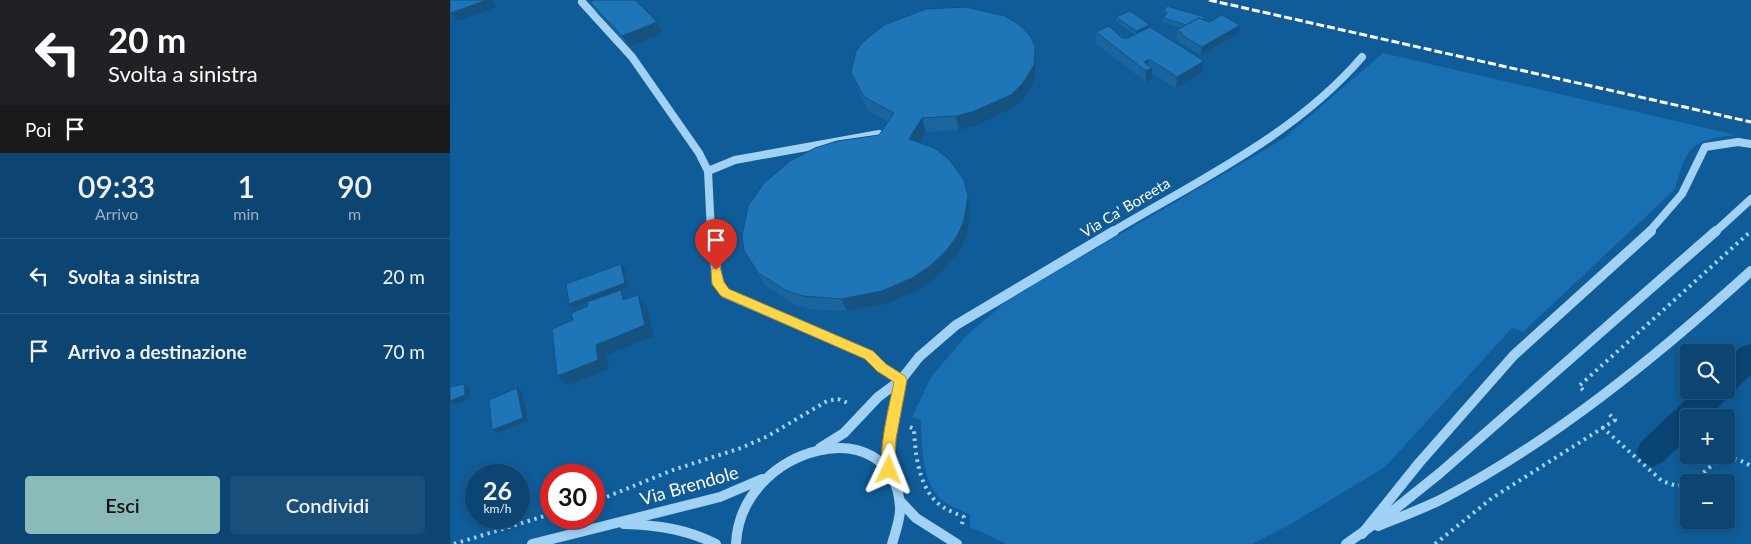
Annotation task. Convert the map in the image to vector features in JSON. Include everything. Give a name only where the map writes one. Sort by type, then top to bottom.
[{"type":"street","points":[[582,2],[632,57],[699,153],[708,171],[712,243],[718,284],[725,292],[869,355],[881,368],[901,380]]},
{"type":"street","name":"Via Ca' Boreeta","points":[[820,448],[844,433],[878,397],[901,380],[919,357],[956,325],[1278,133],[1338,85],[1362,57]]},
{"type":"street","points":[[708,171],[735,160],[879,134]]},
{"type":"street","points":[[1362,534],[1419,463],[1514,355],[1658,224],[1675,205],[1686,187],[1697,157],[1705,147],[1738,142],[1751,144]]},
{"type":"street","points":[[1346,544],[1362,534],[1461,457],[1658,284],[1751,199]]},
{"type":"street","points":[[1362,534],[1453,493],[1596,402],[1628,377],[1751,271]]},
{"type":"street","name":"Via Ca' Boreeta","points":[[889,470],[890,439],[901,380]]},
{"type":"street","name":"Via Brendole","points":[[532,544],[720,497],[751,485],[803,453],[820,448],[847,447],[870,454],[889,470]]},
{"type":"street","points":[[889,470],[897,484],[901,502],[899,527],[892,544]]},
{"type":"street","points":[[736,544],[736,534],[742,512],[755,491],[771,473]]},
{"type":"street","points":[[901,502],[916,518],[957,544]]},
{"type":"street","name":"Via Brendole","points":[[613,524],[665,526],[696,533],[716,544]]},
{"type":"path","points":[[1579,386],[1751,231]]},
{"type":"path","points":[[605,498],[673,470],[750,444],[827,401],[838,399],[853,405]]},
{"type":"path","points":[[1435,544],[1492,498],[1615,420]]},
{"type":"path","points":[[905,425],[914,428],[915,455],[933,498],[942,507],[964,517]]},
{"type":"path","points":[[1602,427],[1662,481],[1680,486]]},
{"type":"path","points":[[1702,474],[1720,458],[1732,456],[1751,466]]},
{"type":"path","points":[[454,544],[540,517]]},
{"type":"shaded area","points":[[1383,53],[1736,135],[1709,140],[1693,148],[1683,163],[1675,189],[1523,332],[1512,328],[1385,467],[1289,525],[1252,544],[1007,544],[970,527],[970,515],[942,500],[930,484],[924,463],[921,420],[912,417],[931,377],[967,335],[1008,300],[1283,139]]},
{"type":"building","points":[[450,0],[487,0],[451,13]]},
{"type":"building","points":[[595,0],[635,0],[657,22],[622,36],[590,2]]},
{"type":"building","points":[[1167,6],[1205,17],[1203,20],[1199,18],[1186,25],[1163,18],[1167,13],[1164,10]]},
{"type":"building","points":[[966,7],[1005,16],[1020,25],[1031,37],[1035,47],[1034,65],[1023,83],[1011,95],[972,112],[956,116],[922,118],[909,139],[934,148],[949,159],[964,180],[968,196],[964,221],[957,236],[946,251],[929,267],[912,278],[882,291],[841,299],[803,296],[787,291],[758,273],[744,250],[742,236],[748,206],[764,183],[790,161],[815,148],[837,141],[879,135],[894,113],[864,97],[851,72],[856,51],[864,41],[884,25],[926,9]]},
{"type":"building","points":[[1130,11],[1150,25],[1136,31],[1116,17]]},
{"type":"building","points":[[1222,15],[1240,25],[1202,47],[1180,34],[1182,33],[1177,30],[1199,18],[1209,22]]},
{"type":"building","points":[[1109,26],[1122,38],[1128,38],[1150,27],[1204,61],[1177,77],[1149,59],[1144,62],[1152,68],[1146,71],[1096,32]]},
{"type":"building","points":[[621,264],[625,283],[569,304],[566,284]]},
{"type":"building","points":[[621,290],[623,300],[638,295],[645,325],[596,345],[598,360],[557,376],[552,329],[573,320],[571,313],[588,306],[587,302]]},
{"type":"building","points":[[464,384],[465,395],[450,401],[450,387]]},
{"type":"building","points":[[517,388],[523,418],[492,430],[489,400]]},
{"type":"waterway","points":[[1735,371],[1751,356]]},
{"type":"waterway","points":[[1652,452],[1707,399]]},
{"type":"railway","points":[[1209,0],[1751,122]]},
{"type":"route","points":[[716,270],[718,284],[725,292],[837,339],[869,355],[881,368],[901,380],[890,439],[889,470]]}]
